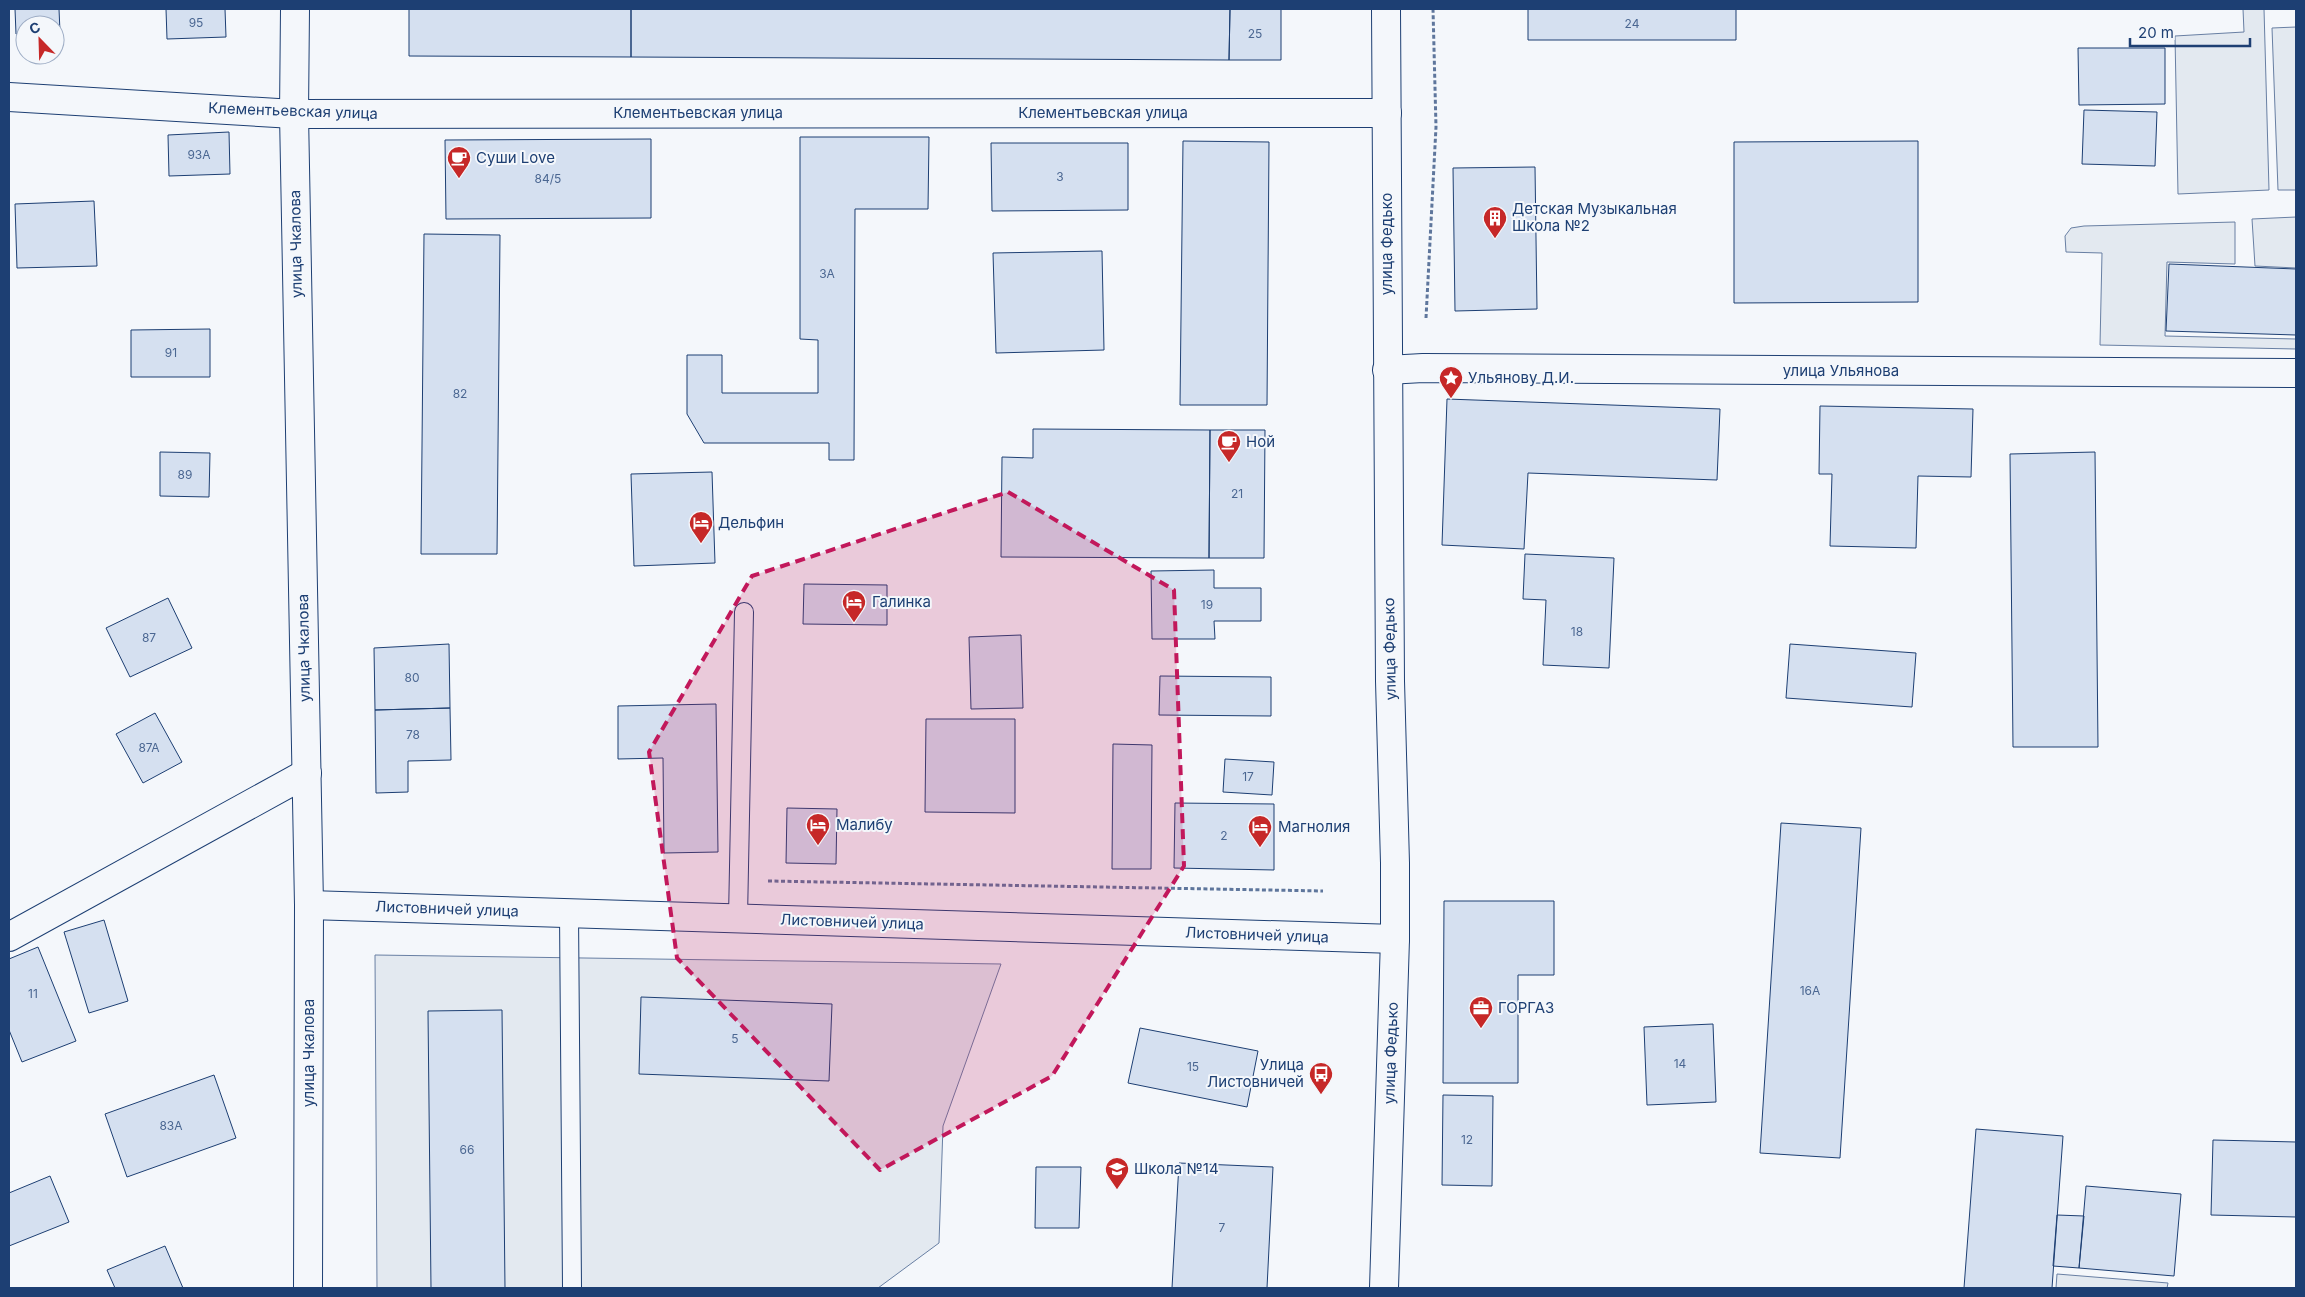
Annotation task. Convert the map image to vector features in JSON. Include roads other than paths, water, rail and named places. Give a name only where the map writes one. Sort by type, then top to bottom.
[{"type":"street","name":"улица Чкалова","points":[[295,9],[294,114],[309,905],[308,1288]]},
{"type":"street","name":"улица Федько","points":[[1384,1288],[1395,940],[1387,370],[1388,113],[1386,9]]},
{"type":"street","name":"Клементьевская улица","points":[[9,97],[294,114],[1388,113]]},
{"type":"street","name":"улица Ульянова","points":[[1387,370],[1433,368],[2296,374]]},
{"type":"street","points":[[9,936],[307,773]]},
{"type":"street","name":"Листовничей улица","points":[[309,905],[1395,940]]},
{"type":"lane","points":[[738,918],[744,612]]},
{"type":"lane","points":[[569,913],[572,1288]]},
{"type":"place","name":"Суши Love","points":[[459,179]]},
{"type":"place","name":"Детская Музыкальная Школа №2","points":[[1495,239]]},
{"type":"place","name":"Ульянову Д.И.","points":[[1451,399]]},
{"type":"place","name":"Ной","points":[[1229,463]]},
{"type":"place","name":"Дельфин","points":[[701,544]]},
{"type":"place","name":"Галинка","points":[[854,623]]},
{"type":"place","name":"Малибу","points":[[818,846]]},
{"type":"place","name":"Магнолия","points":[[1260,848]]},
{"type":"place","name":"ГОРГАЗ","points":[[1481,1029]]},
{"type":"place","name":"Улица Листовничей","points":[[1321,1095]]},
{"type":"place","name":"Школа №14","points":[[1117,1190]]}]
